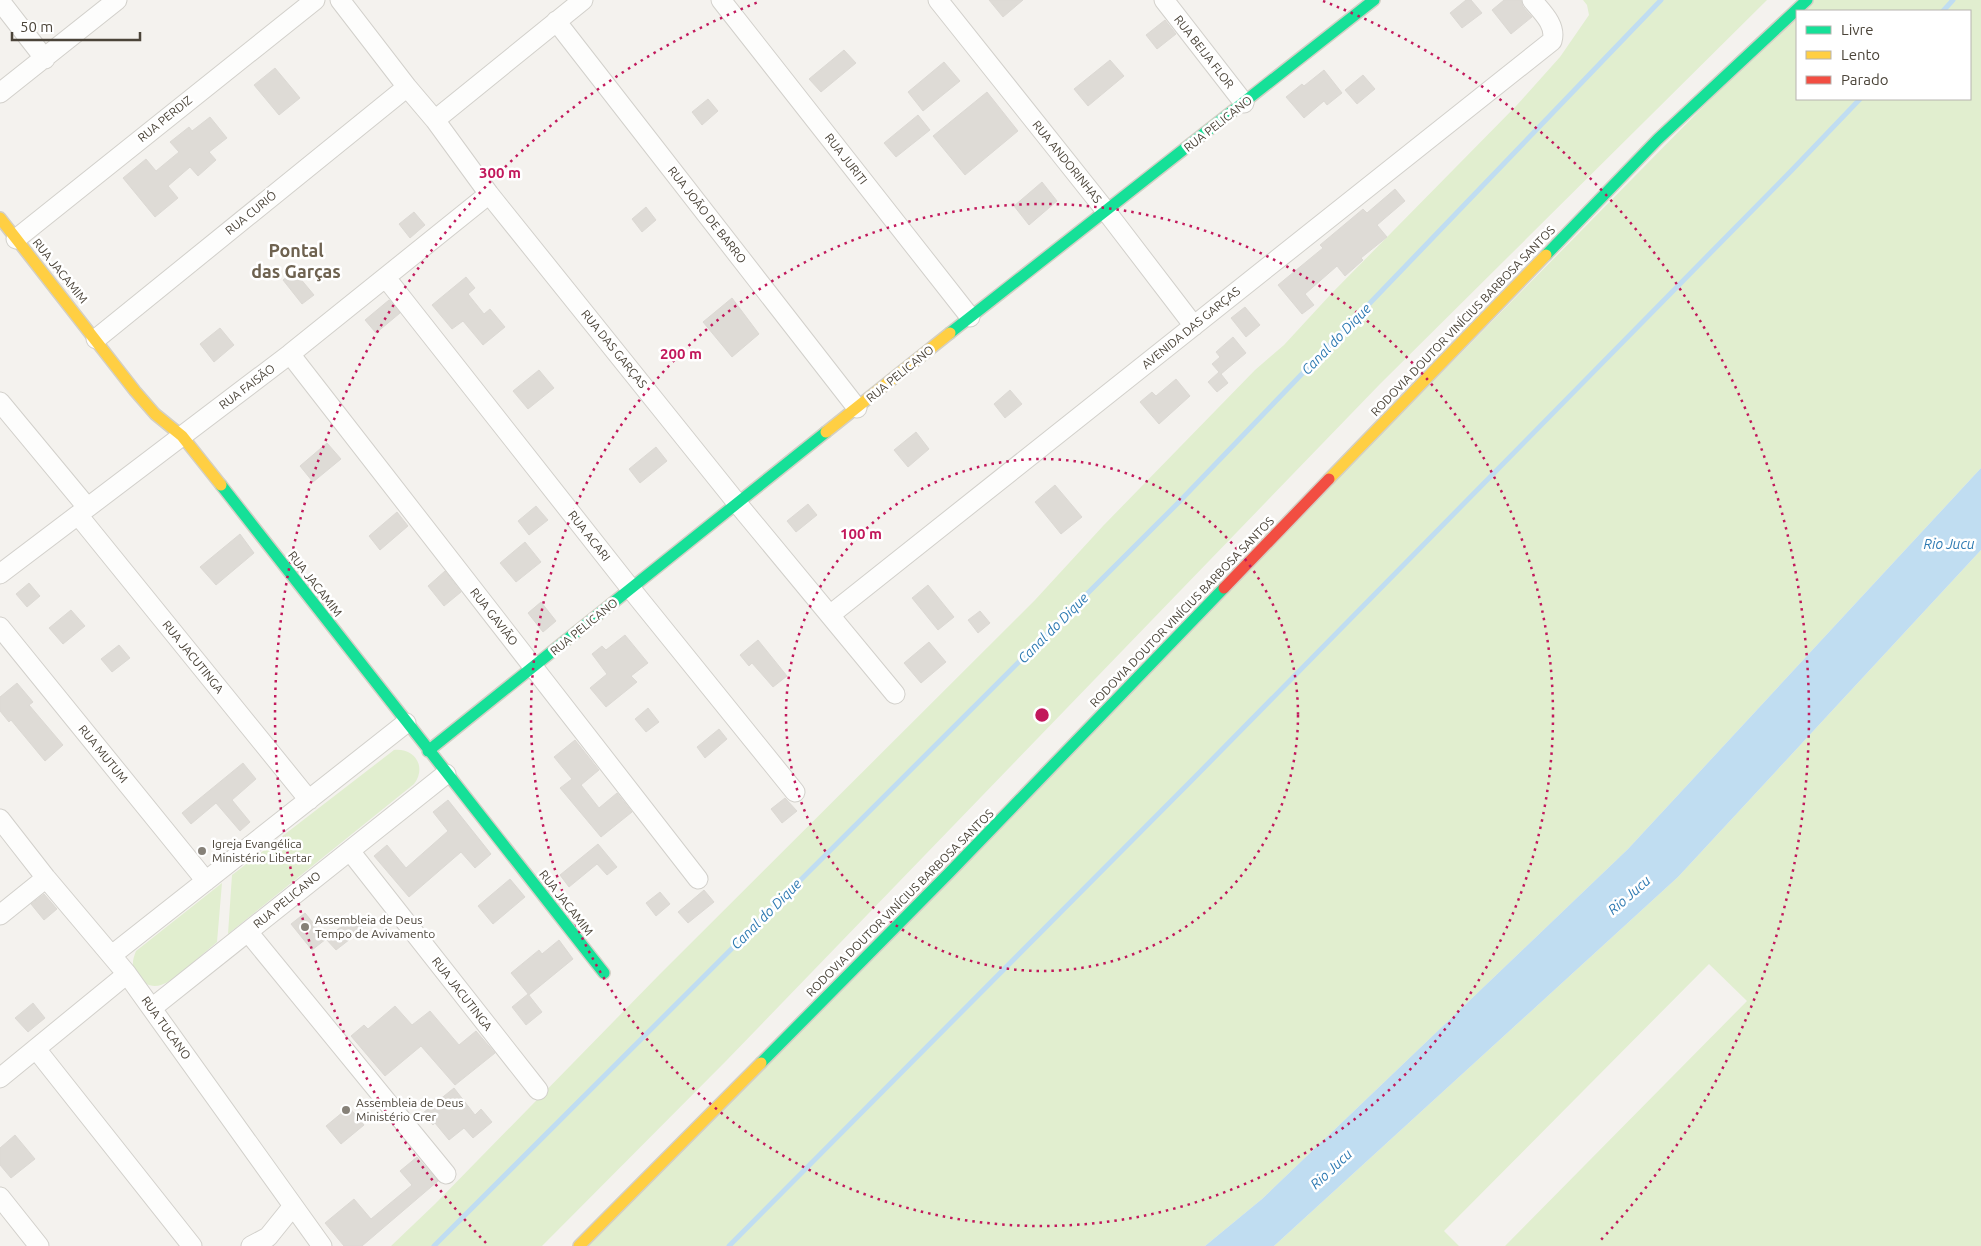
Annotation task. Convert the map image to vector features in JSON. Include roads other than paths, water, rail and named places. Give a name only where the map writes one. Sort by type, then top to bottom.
[{"type":"street","points":[[0,94],[117,0]]},
{"type":"street","name":"RUA PERDIZ","points":[[16,239],[315,0]]},
{"type":"street","points":[[435,120],[583,0]]},
{"type":"street","name":"RUA JURITI","points":[[721,0],[970,317]]},
{"type":"street","name":"RUA ANDORINHAS","points":[[938,0],[1106,210],[1194,326]]},
{"type":"street","name":"RUA BEIJA FLOR","points":[[1164,0],[1244,103]]},
{"type":"street","name":"AVENIDA DAS GARÇAS","points":[[830,615],[1552,40],[1553,28],[1532,0]]},
{"type":"street","name":"RODOVIA DOUTOR VINÍCIUS BARBOSA SANTOS","points":[[1796,10],[1807,0]]},
{"type":"street","points":[[0,1],[45,59]]},
{"type":"street","name":"RUA PELICANO","points":[[428,751],[970,317],[1244,103],[1366,2]]},
{"type":"street","name":"RUA DAS GARÇAS","points":[[348,3],[407,87],[435,120],[490,194],[738,503],[895,694]]},
{"type":"street","name":"RODOVIA DOUTOR VINÍCIUS BARBOSA SANTOS","points":[[579,1246],[956,866],[1658,140],[1796,10]]},
{"type":"street","name":"RUA JOÃO DE BARRO","points":[[556,21],[857,408]]},
{"type":"street","name":"RUA CURIÓ","points":[[96,339],[407,87]]},
{"type":"street","name":"RUA FAISÃO","points":[[0,574],[290,354],[490,194]]},
{"type":"street","name":"RUA JACAMIM","points":[[0,218],[155,414],[182,436],[604,973]]},
{"type":"street","name":"RUA ACARI","points":[[386,278],[631,589],[795,792]]},
{"type":"street","name":"RUA GAVIÃO","points":[[290,354],[698,879]]},
{"type":"street","name":"RUA JACUTINGA","points":[[0,402],[82,511],[309,800]]},
{"type":"street","name":"RUA MUTUM","points":[[0,626],[206,881]]},
{"type":"street","points":[[112,955],[406,723]]},
{"type":"street","name":"RUA PELICANO","points":[[152,1008],[446,774]]},
{"type":"street","name":"RUA TUCANO","points":[[0,819],[46,878],[128,974],[322,1246]]},
{"type":"street","name":"RUA JACUTINGA","points":[[350,851],[538,1090]]},
{"type":"street","points":[[0,914],[46,878]]},
{"type":"street","points":[[248,932],[446,1174]]},
{"type":"street","points":[[0,1078],[128,974]]},
{"type":"street","points":[[36,1049],[192,1246]]},
{"type":"street","points":[[0,1197],[40,1246]]},
{"type":"street","points":[[251,1246],[268,1237],[293,1206]]},
{"type":"water","name":"Rio Jucu","points":[[1981,468],[1981,550],[1678,877],[1274,1246],[1205,1246],[1262,1199],[1628,849]]},
{"type":"waterway","name":"Canal do Dique","points":[[434,1246],[1178,503],[1661,0]]},
{"type":"waterway","points":[[1944,10],[1953,0]]},
{"type":"waterway","points":[[729,1246],[1193,779],[1859,100]]},
{"type":"place","name":"Igreja Evangélica Ministério Libertar","points":[[202,851]]},
{"type":"place","name":"Assembleia de Deus Tempo de Avivamento","points":[[305,927]]},
{"type":"place","name":"Assembleia de Deus Ministério Crer","points":[[346,1110]]},
{"type":"district","name":"Pontal das Garças","points":[[296,261]]}]
